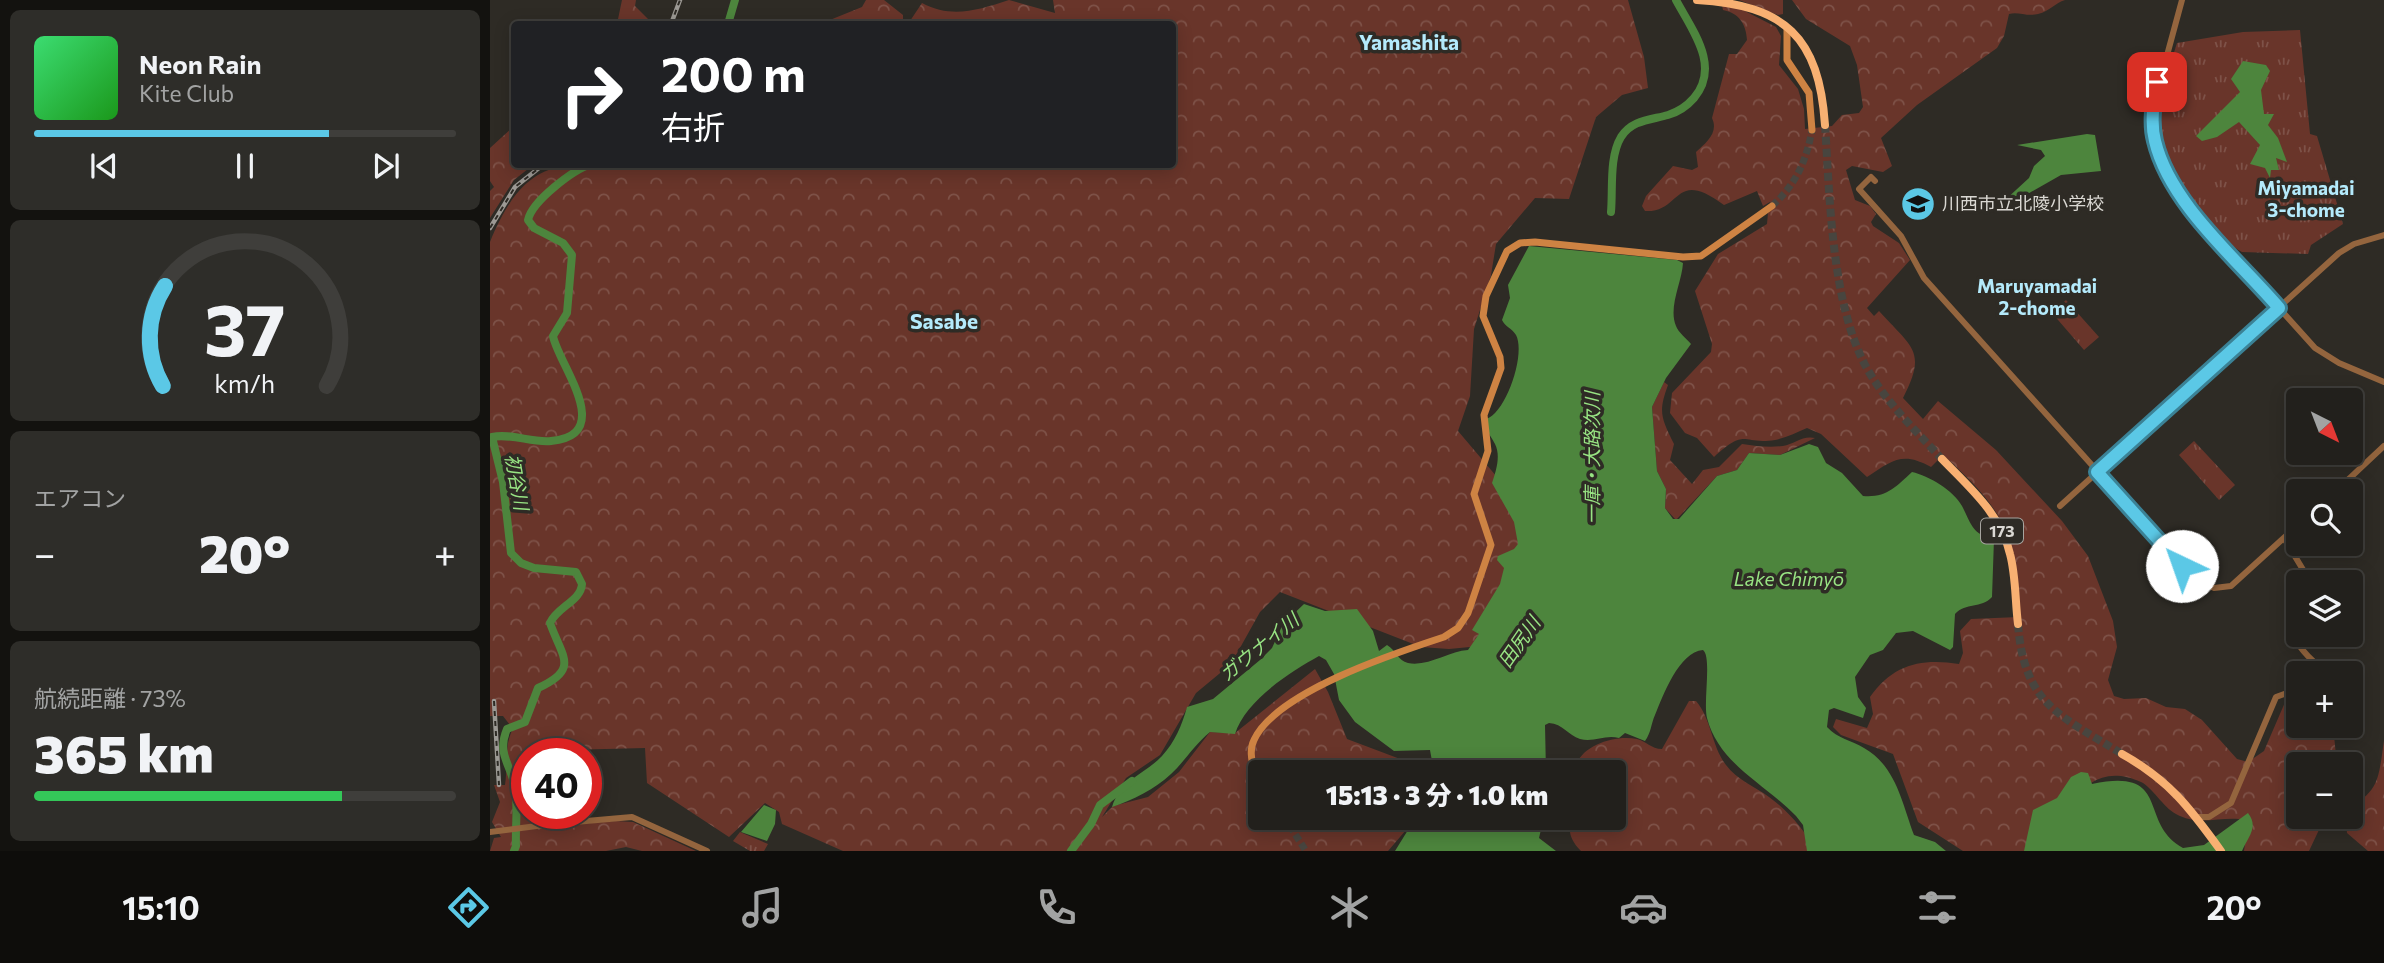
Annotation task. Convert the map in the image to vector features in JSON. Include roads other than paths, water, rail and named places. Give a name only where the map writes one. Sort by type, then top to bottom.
[{"type":"highway","points":[[1697,0],[1730,2],[1764,12],[1802,42],[1816,70],[1825,125]]},
{"type":"highway","name":"173","points":[[1942,459],[1993,514],[2001,529],[2012,565],[2018,624]]},
{"type":"highway","points":[[2122,754],[2166,782],[2197,817],[2221,851]]},
{"type":"main road","points":[[1787,28],[1787,60],[1809,93],[1812,130]]},
{"type":"main road","points":[[1252,760],[1251,751],[1257,735],[1300,696],[1324,683],[1444,637],[1458,628],[1468,612],[1489,555],[1490,534],[1474,494],[1488,451],[1485,415],[1501,368],[1500,356],[1486,327],[1483,307],[1488,288],[1507,251],[1520,243],[1535,242],[1683,257],[1701,256],[1772,206]]},
{"type":"street","points":[[2182,0],[2157,82],[2153,107],[2154,139],[2166,174],[2191,210],[2315,348],[2339,363],[2384,382]]},
{"type":"street","points":[[1875,181],[1871,177],[1859,188],[1901,236],[1924,278],[2195,580],[2214,588],[2231,586],[2284,538],[2303,570]]},
{"type":"street","points":[[2060,506],[2339,253],[2354,244],[2384,235]]},
{"type":"street","points":[[2349,479],[2384,446]]},
{"type":"street","points":[[2299,647],[2313,661]]},
{"type":"street","points":[[2197,817],[2209,817],[2231,803],[2276,697],[2286,693]]},
{"type":"street","points":[[490,832],[632,817],[708,851]]},
{"type":"water","points":[[2243,61],[2266,65],[2270,71],[2261,90],[2264,114],[2274,114],[2268,125],[2278,138],[2287,162],[2276,158],[2279,170],[2271,170],[2270,178],[2265,168],[2250,164],[2260,145],[2239,122],[2217,137],[2202,141],[2196,136],[2240,92],[2231,79]]},
{"type":"water","points":[[2095,135],[2101,171],[2061,175],[2010,204],[2004,201],[2029,178],[2034,166],[2045,156],[2041,150],[2017,145]]},
{"type":"water","name":"Lake Chimyō","points":[[1529,246],[1677,260],[1683,263],[1674,303],[1674,319],[1679,331],[1691,344],[1666,378],[1652,407],[1657,471],[1666,489],[1665,508],[1673,519],[1679,519],[1717,476],[1737,470],[1749,453],[1780,455],[1809,444],[1818,447],[1826,463],[1842,473],[1863,496],[1884,493],[1896,487],[1912,472],[1933,480],[1958,500],[1970,523],[1981,535],[1994,539],[1992,597],[1955,614],[1953,647],[1950,650],[1913,631],[1896,633],[1883,650],[1870,655],[1855,677],[1858,697],[1866,708],[1863,718],[1834,708],[1829,710],[1827,727],[1875,756],[1891,775],[1914,835],[1935,842],[1946,851],[1807,851],[1803,825],[1796,816],[1732,761],[1713,734],[1706,711],[1707,661],[1703,650],[1686,658],[1679,666],[1662,697],[1645,741],[1625,733],[1619,738],[1585,740],[1549,723],[1545,725],[1546,760],[1432,760],[1430,750],[1394,751],[1355,722],[1339,700],[1334,674],[1326,660],[1319,656],[1282,679],[1258,699],[1240,722],[1235,734],[1210,732],[1165,779],[1143,794],[1112,807],[1121,790],[1167,751],[1178,733],[1187,707],[1213,699],[1260,660],[1272,648],[1283,624],[1304,604],[1325,611],[1357,609],[1373,631],[1379,651],[1387,645],[1408,663],[1423,663],[1468,650],[1479,634],[1472,630],[1500,584],[1504,568],[1497,560],[1498,556],[1514,549],[1518,544],[1514,522],[1492,483],[1498,453],[1487,430],[1486,419],[1501,406],[1516,368],[1516,335],[1502,320],[1510,298],[1508,285]]},
{"type":"water","points":[[2081,772],[2088,773],[2092,784],[2117,781],[2134,783],[2144,790],[2169,837],[2183,848],[2204,845],[2248,813],[2253,827],[2242,851],[2024,851],[2033,810],[2057,798],[2071,777]]},
{"type":"water","points":[[764,805],[776,810],[775,824],[767,841],[741,832]]},
{"type":"water","points":[[1408,830],[1541,830],[1539,838],[1556,851],[1395,851]]},
{"type":"waterway","name":"初谷川","points":[[729,21],[735,0]]},
{"type":"waterway","name":"一庫・大路次川","points":[[1611,212],[1613,163],[1617,145],[1625,131],[1636,124],[1682,108],[1694,98],[1702,86],[1705,73],[1701,48],[1676,0]]},
{"type":"waterway","name":"初谷川","points":[[514,851],[516,798],[505,757],[504,737],[507,729],[525,722],[538,688],[559,675],[563,668],[563,653],[550,623],[553,617],[578,595],[582,584],[576,572],[534,568],[521,563],[511,553],[503,482],[492,437],[551,441],[570,436],[580,426],[582,413],[579,397],[553,336],[567,313],[572,255],[563,243],[534,228],[528,220],[537,204],[554,187],[583,168]]},
{"type":"waterway","name":"ガウナイ川","points":[[1071,851],[1091,824],[1100,805],[1132,781]]},
{"type":"tunnel","points":[[1825,125],[1838,278],[1853,337],[1864,363],[1880,389],[1942,459]]},
{"type":"tunnel","points":[[1772,206],[1799,172],[1812,130]]},
{"type":"tunnel","points":[[2018,624],[2028,673],[2037,690],[2063,717],[2122,754]]},
{"type":"tunnel","points":[[1292,830],[1306,851]]},
{"type":"railway","points":[[672,21],[680,0]]},
{"type":"railway","points":[[490,228],[515,187],[539,168]]},
{"type":"railway","points":[[494,701],[499,785]]},
{"type":"place","name":"川西市立北陵小学校","points":[[1918,204]]},
{"type":"district","name":"Yamashita","points":[[1409,43]]},
{"type":"district","name":"Miyamadai 3-chome","points":[[2306,199]]},
{"type":"district","name":"Maruyamadai 2-chome","points":[[2037,297]]},
{"type":"district","name":"Sasabe","points":[[944,322]]},
{"type":"water label","name":"田尻川","points":[[1519,642]]}]
